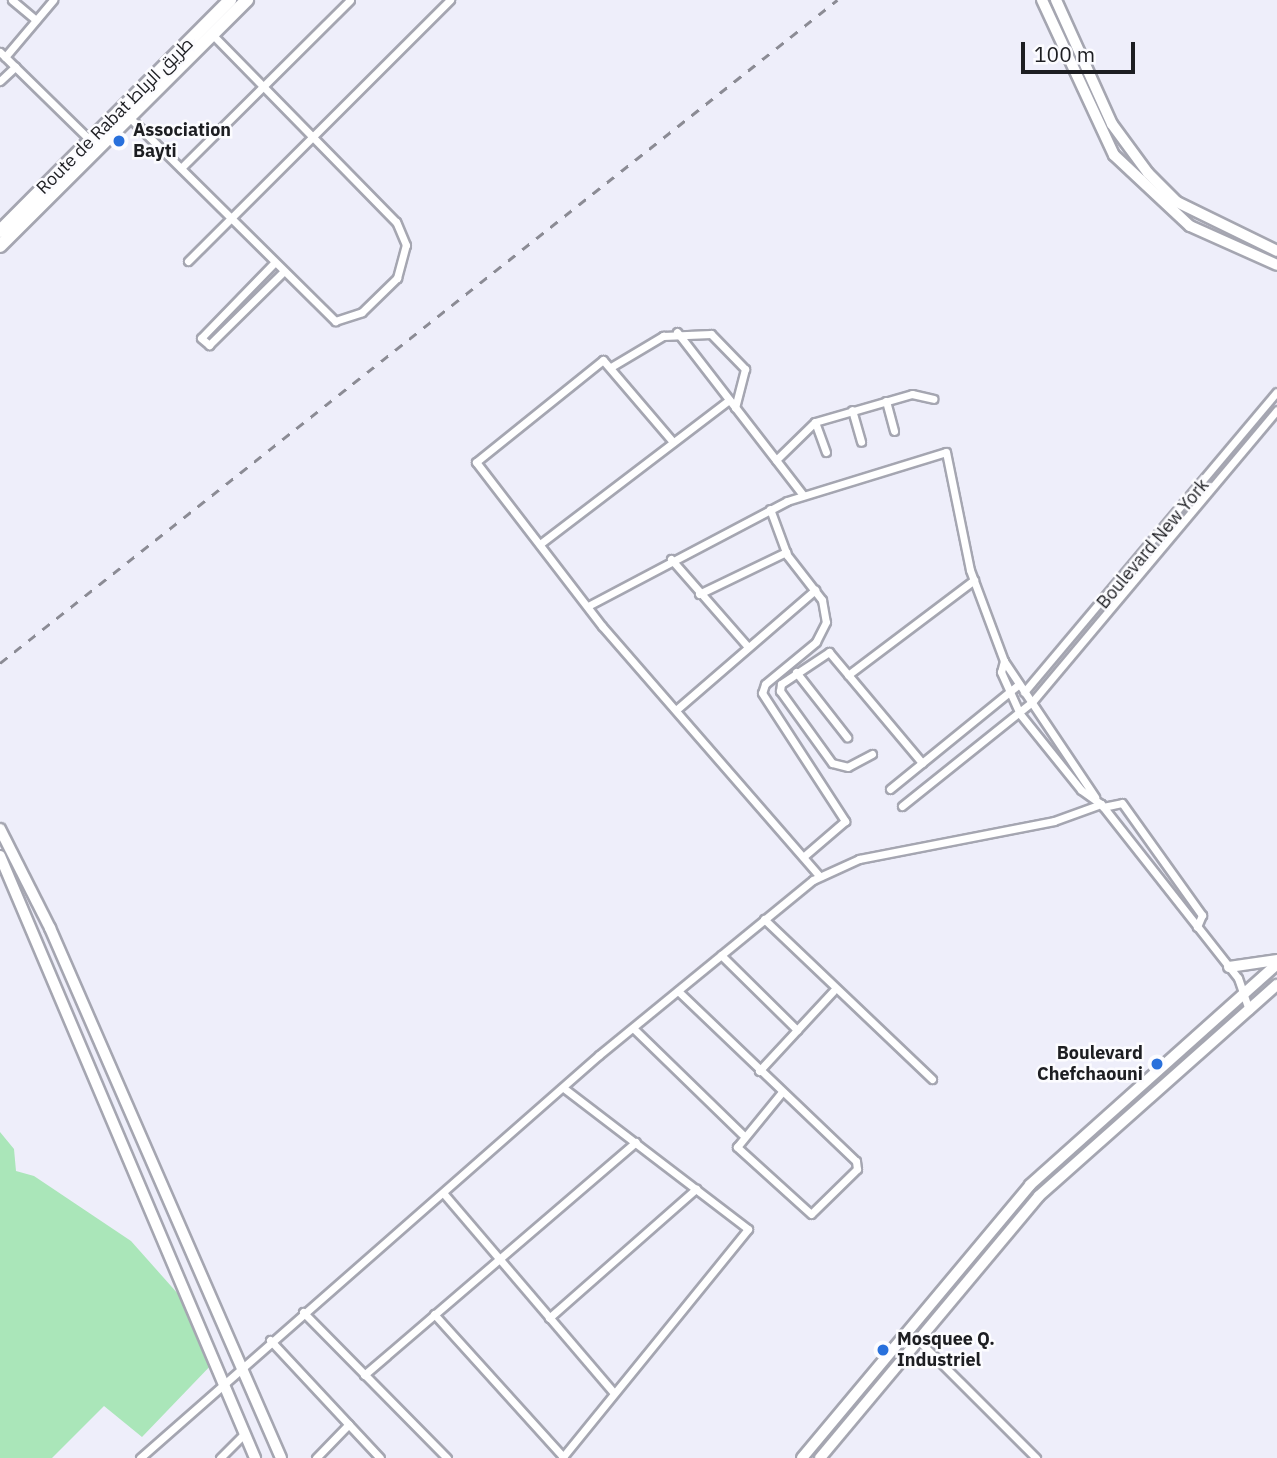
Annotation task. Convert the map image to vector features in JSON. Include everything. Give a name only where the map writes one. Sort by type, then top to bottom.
[{"type":"main road","name":"Route de Rabat طريق الرباط","points":[[0,246],[230,0]]},
{"type":"main road","name":"Route de Rabat طريق الرباط","points":[[0,231],[94,144],[130,118],[247,0]]},
{"type":"street","points":[[12,0],[36,20]]},
{"type":"street","points":[[52,0],[2,55],[94,144]]},
{"type":"street","points":[[181,168],[350,0]]},
{"type":"street","points":[[188,261],[450,0]]},
{"type":"street","points":[[1041,0],[1114,155],[1190,226],[1277,265]]},
{"type":"street","points":[[1056,0],[1112,124],[1148,173],[1177,202],[1277,251]]},
{"type":"street","points":[[130,118],[273,264],[335,321],[343,321],[397,278],[406,257],[396,222],[212,34]]},
{"type":"street","points":[[0,81],[15,67]]},
{"type":"street","points":[[273,264],[201,338],[209,345],[283,272]]},
{"type":"street","points":[[233,306],[241,314]]},
{"type":"street","points":[[677,332],[803,495]]},
{"type":"street","points":[[611,367],[652,340],[677,332],[716,335],[744,366],[735,408]]},
{"type":"street","points":[[673,442],[611,367],[598,361],[477,458],[588,606],[819,876]]},
{"type":"street","name":"Boulevard New York","points":[[1024,692],[1150,550],[1277,392]]},
{"type":"street","points":[[776,460],[815,422],[912,394],[933,399]]},
{"type":"street","points":[[540,544],[729,400]]},
{"type":"street","points":[[886,401],[894,431]]},
{"type":"street","points":[[852,410],[861,442]]},
{"type":"street","name":"Boulevard New York","points":[[902,806],[1032,702],[1110,615],[1277,410]]},
{"type":"street","points":[[815,422],[826,452]]},
{"type":"street","points":[[1240,438],[1249,444]]},
{"type":"street","points":[[588,606],[671,559],[770,509],[803,495],[946,452],[974,580],[1004,661],[1100,803],[1229,967],[1245,993],[1249,1011]]},
{"type":"street","points":[[770,509],[786,552],[815,590],[825,610],[823,633],[762,690],[816,785],[845,821],[803,857]]},
{"type":"street","points":[[1150,550],[1157,557]]},
{"type":"street","points":[[699,594],[786,552]]},
{"type":"street","points":[[671,559],[748,647]]},
{"type":"street","points":[[848,675],[974,580]]},
{"type":"street","points":[[677,710],[815,590]]},
{"type":"street","points":[[1101,607],[1110,615]]},
{"type":"street","points":[[872,754],[848,767],[829,761],[780,691],[796,672],[827,652],[922,763]]},
{"type":"street","points":[[1004,661],[1008,694],[1020,714],[1081,790],[1100,803]]},
{"type":"street","points":[[796,672],[847,737]]},
{"type":"street","points":[[890,789],[1019,684]]},
{"type":"street","points":[[140,1458],[242,1363],[444,1194],[633,1028],[819,876],[859,859],[1054,821],[1100,803],[1122,803],[1202,915],[1196,928]]},
{"type":"street","points":[[0,829],[242,1363],[281,1458]]},
{"type":"street","points":[[14,856],[2,859],[226,1378],[255,1458]]},
{"type":"street","points":[[764,919],[833,991],[932,1079]]},
{"type":"street","points":[[721,955],[797,1030]]},
{"type":"street","points":[[1229,967],[1277,962]]},
{"type":"street","points":[[802,1458],[1030,1185],[1277,962]]},
{"type":"street","points":[[820,1458],[1039,1196],[1277,985]]},
{"type":"street","points":[[678,991],[855,1159],[857,1168],[806,1213],[738,1149],[743,1134],[782,1092]]},
{"type":"street","points":[[759,1070],[833,991]]},
{"type":"street","points":[[633,1028],[743,1134]]},
{"type":"street","points":[[434,1314],[563,1458],[612,1391],[747,1236],[748,1229],[565,1089]]},
{"type":"street","points":[[364,1374],[636,1142]]},
{"type":"street","points":[[549,1318],[696,1188]]},
{"type":"street","points":[[444,1194],[612,1391]]},
{"type":"street","points":[[303,1312],[447,1458]]},
{"type":"street","points":[[909,1332],[1036,1458]]},
{"type":"street","points":[[270,1340],[380,1458]]},
{"type":"street","points":[[316,1458],[349,1424]]},
{"type":"street","points":[[220,1458],[245,1433]]},
{"type":"green space","points":[[0,1132],[14,1149],[16,1171],[34,1176],[131,1241],[179,1295],[216,1360],[142,1437],[104,1406],[52,1458],[0,1458]]},
{"type":"railway","points":[[0,663],[837,0]]},
{"type":"place","name":"Association Bayti","points":[[119,141]]},
{"type":"place","name":"Boulevard Chefchaouni","points":[[1157,1064]]},
{"type":"place","name":"Mosquee Q. Industriel","points":[[883,1350]]}]
